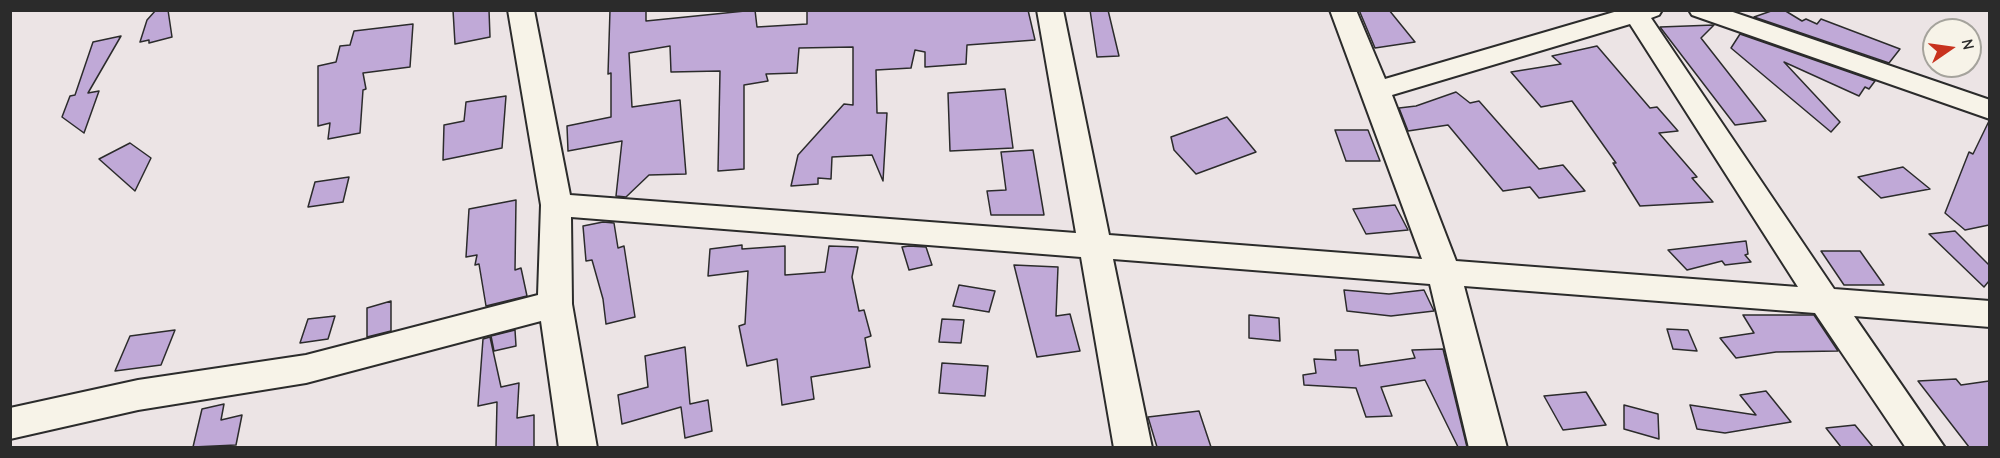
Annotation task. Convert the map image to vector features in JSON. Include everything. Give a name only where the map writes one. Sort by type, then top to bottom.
[{"type":"street","points":[[520,10],[556,205],[555,304],[578,447]]},
{"type":"street","points":[[1050,10],[1133,447]]},
{"type":"street","points":[[1343,10],[1444,273],[1488,447]]},
{"type":"street","points":[[1701,10],[1989,110]]},
{"type":"street","points":[[1376,91],[1643,12],[1825,302],[1928,447]]},
{"type":"street","points":[[556,205],[1989,314]]},
{"type":"street","points":[[10,424],[138,395],[306,369],[555,304]]},
{"type":"building","points":[[156,10],[168,10],[172,37],[149,43],[149,40],[140,42],[147,20]]},
{"type":"building","points":[[453,10],[489,10],[490,37],[455,44]]},
{"type":"building","points":[[610,10],[646,10],[646,21],[755,10],[757,27],[807,24],[807,10],[1028,10],[1035,40],[967,45],[966,64],[925,67],[925,52],[915,50],[911,68],[876,70],[877,113],[887,113],[883,181],[872,155],[832,157],[831,179],[818,178],[818,184],[791,186],[798,155],[844,104],[853,105],[853,47],[799,48],[797,73],[766,74],[768,81],[744,85],[744,169],[718,171],[720,71],[671,72],[670,46],[629,53],[632,107],[680,100],[686,174],[649,175],[626,197],[616,196],[622,141],[568,151],[567,126],[611,117],[611,73],[608,74]]},
{"type":"building","points":[[1090,10],[1108,10],[1119,56],[1097,57]]},
{"type":"building","points":[[1359,10],[1389,10],[1415,42],[1375,48]]},
{"type":"building","points":[[1774,10],[1784,10],[1802,21],[1806,19],[1817,24],[1821,19],[1900,49],[1889,63],[1754,17]]},
{"type":"building","points":[[413,24],[410,67],[363,73],[366,89],[363,90],[360,133],[328,139],[330,123],[318,126],[318,66],[336,62],[340,46],[350,45],[354,31]]},
{"type":"building","points":[[1714,25],[1701,38],[1766,121],[1735,125],[1660,27]]},
{"type":"building","points":[[1740,34],[1875,81],[1869,89],[1865,87],[1859,96],[1784,62],[1840,122],[1831,132],[1731,48]]},
{"type":"building","points":[[121,36],[88,93],[99,91],[84,133],[62,117],[70,96],[75,95],[93,42]]},
{"type":"building","points":[[1597,46],[1650,108],[1657,107],[1678,131],[1659,133],[1697,177],[1692,178],[1713,202],[1640,206],[1613,163],[1616,163],[1572,101],[1541,107],[1511,72],[1561,64],[1552,56]]},
{"type":"building","points":[[1005,89],[1013,148],[950,151],[948,93]]},
{"type":"building","points":[[1456,92],[1470,103],[1479,101],[1539,169],[1563,165],[1585,191],[1539,198],[1530,187],[1503,191],[1448,125],[1408,131],[1399,108],[1416,106]]},
{"type":"building","points":[[506,96],[502,148],[443,160],[444,125],[464,121],[466,102]]},
{"type":"building","points":[[1227,117],[1256,152],[1196,174],[1174,150],[1171,137]]},
{"type":"building","points":[[1989,121],[1989,225],[1965,230],[1945,213],[1969,152],[1973,154]]},
{"type":"building","points":[[1335,130],[1368,130],[1380,161],[1346,161]]},
{"type":"building","points":[[130,143],[151,158],[135,191],[99,159]]},
{"type":"building","points":[[1033,150],[1044,215],[991,215],[987,191],[1006,190],[1001,152]]},
{"type":"building","points":[[1903,167],[1930,189],[1881,198],[1858,177]]},
{"type":"building","points":[[349,177],[343,202],[308,207],[315,182]]},
{"type":"building","points":[[516,200],[515,270],[521,268],[527,296],[486,306],[479,264],[475,265],[477,255],[466,257],[469,209]]},
{"type":"building","points":[[1395,205],[1408,230],[1366,234],[1353,209]]},
{"type":"building","points":[[603,222],[614,223],[618,248],[624,246],[635,317],[606,324],[603,299],[592,260],[586,261],[583,226]]},
{"type":"building","points":[[1955,231],[1989,265],[1989,281],[1984,287],[1929,234]]},
{"type":"building","points":[[1746,241],[1748,254],[1745,255],[1751,262],[1725,265],[1722,261],[1687,270],[1668,250]]},
{"type":"building","points":[[742,245],[742,249],[785,246],[785,275],[825,272],[829,246],[858,247],[852,277],[859,311],[864,310],[871,336],[865,338],[870,367],[811,377],[814,399],[782,405],[777,359],[747,366],[739,326],[745,324],[748,271],[708,276],[710,249]]},
{"type":"building","points":[[902,247],[926,247],[932,265],[909,270]]},
{"type":"building","points":[[1821,251],[1860,251],[1884,285],[1844,285]]},
{"type":"building","points":[[1014,265],[1058,267],[1056,316],[1070,314],[1080,351],[1037,357]]},
{"type":"building","points":[[959,285],[995,291],[989,312],[953,306]]},
{"type":"building","points":[[1344,290],[1389,294],[1424,290],[1434,311],[1391,316],[1347,311]]},
{"type":"building","points":[[391,301],[391,331],[367,337],[367,308]]},
{"type":"building","points":[[1249,315],[1279,318],[1280,341],[1249,338]]},
{"type":"building","points":[[1743,315],[1814,315],[1838,351],[1776,352],[1736,358],[1720,338],[1754,333]]},
{"type":"building","points":[[335,316],[328,339],[300,343],[308,319]]},
{"type":"building","points":[[942,319],[964,320],[961,343],[939,342]]},
{"type":"building","points":[[1667,329],[1688,330],[1697,351],[1673,349]]},
{"type":"building","points":[[175,330],[161,365],[115,371],[130,336]]},
{"type":"building","points":[[515,330],[516,346],[494,351],[491,336]]},
{"type":"building","points":[[490,337],[501,387],[519,383],[517,418],[534,415],[534,447],[496,447],[497,402],[478,406],[483,339]]},
{"type":"building","points":[[685,347],[690,404],[708,400],[712,431],[685,438],[681,407],[622,424],[618,395],[648,387],[645,356]]},
{"type":"building","points":[[1443,349],[1467,447],[1458,447],[1425,380],[1381,387],[1392,416],[1366,417],[1356,388],[1304,385],[1303,375],[1316,373],[1314,359],[1336,360],[1335,350],[1358,350],[1360,366],[1415,358],[1412,350]]},
{"type":"building","points":[[942,363],[988,366],[985,396],[939,393]]},
{"type":"building","points":[[1956,379],[1961,385],[1989,381],[1989,447],[1969,447],[1918,381]]},
{"type":"building","points":[[1766,391],[1791,422],[1725,433],[1697,429],[1690,405],[1756,415],[1740,395]]},
{"type":"building","points":[[1586,392],[1606,425],[1563,430],[1544,396]]},
{"type":"building","points":[[224,404],[221,420],[242,415],[236,445],[193,447],[202,409]]},
{"type":"building","points":[[1624,405],[1658,414],[1659,439],[1624,429]]},
{"type":"building","points":[[1199,411],[1211,447],[1157,447],[1148,417]]},
{"type":"building","points":[[1855,425],[1873,447],[1841,447],[1826,428]]}]
